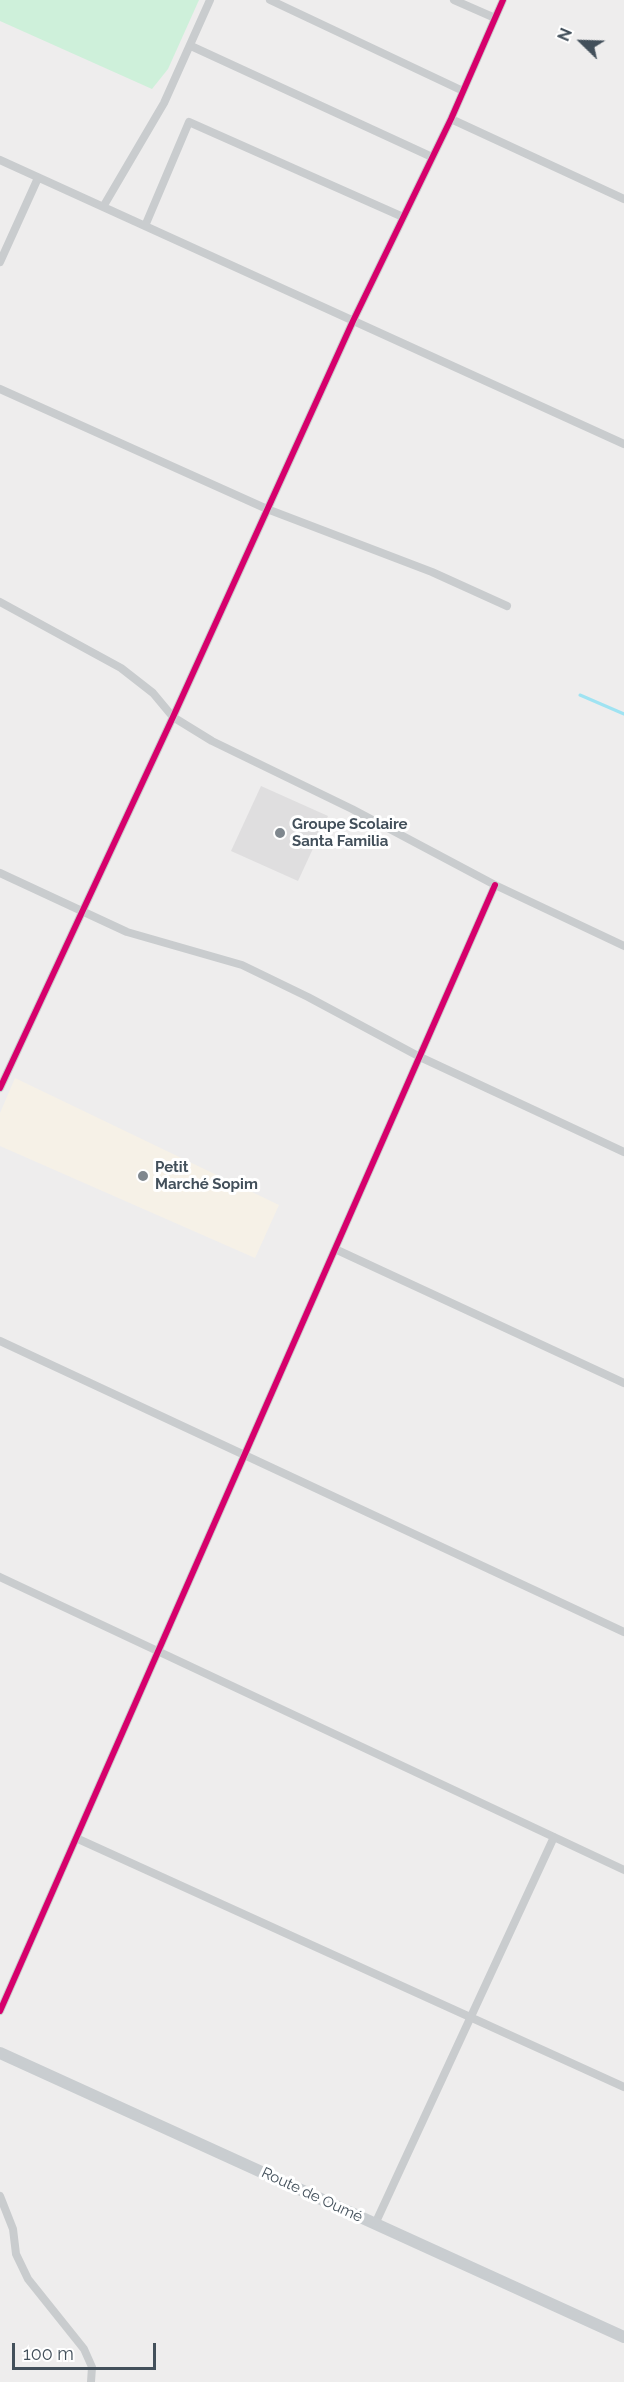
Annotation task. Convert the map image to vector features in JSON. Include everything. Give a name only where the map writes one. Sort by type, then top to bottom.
[{"type":"street","points":[[103,207],[164,103],[210,0]]},
{"type":"street","points":[[270,0],[463,91]]},
{"type":"street","points":[[454,0],[495,18]]},
{"type":"street","points":[[0,1088],[173,717],[352,321],[451,119],[503,0]]},
{"type":"street","points":[[191,46],[432,158]]},
{"type":"street","points":[[451,119],[624,199]]},
{"type":"street","points":[[145,226],[189,122],[403,217]]},
{"type":"street","points":[[0,160],[624,444]]},
{"type":"street","points":[[0,262],[38,178]]},
{"type":"street","points":[[0,389],[267,509],[432,572],[507,606]]},
{"type":"street","points":[[0,602],[121,668],[153,693],[173,717],[212,741],[352,809],[495,885],[624,945]]},
{"type":"street","points":[[0,873],[127,932],[242,965],[308,997],[420,1057],[624,1152]]},
{"type":"street","points":[[0,2012],[495,885]]},
{"type":"street","points":[[335,1249],[624,1383]]},
{"type":"street","points":[[0,1341],[624,1632]]},
{"type":"street","points":[[0,1577],[624,1870]]},
{"type":"street","points":[[375,2224],[554,1837]]},
{"type":"street","points":[[76,1838],[624,2087]]},
{"type":"street","name":"Route de Oumé","points":[[0,2053],[624,2337]]},
{"type":"street","points":[[0,2196],[13,2229],[16,2254],[28,2279],[84,2349],[92,2367],[90,2382]]},
{"type":"shaded area","name":"Groupe Scolaire Santa Familia","points":[[261,786],[328,816],[298,881],[231,851]]},
{"type":"shaded area","name":"Petit Marché Sopim","points":[[15,1078],[279,1205],[255,1258],[0,1146],[0,1113]]},
{"type":"green space","points":[[0,0],[199,0],[168,69],[152,89],[0,21]]},
{"type":"waterway","points":[[580,695],[624,714]]},
{"type":"cycle path","points":[[0,1088],[173,717],[353,321],[451,119],[503,0]]},
{"type":"cycle path","points":[[0,2011],[495,885]]},
{"type":"place","name":"Groupe Scolaire Santa Familia","points":[[280,833]]},
{"type":"place","name":"Petit Marché Sopim","points":[[143,1176]]}]
